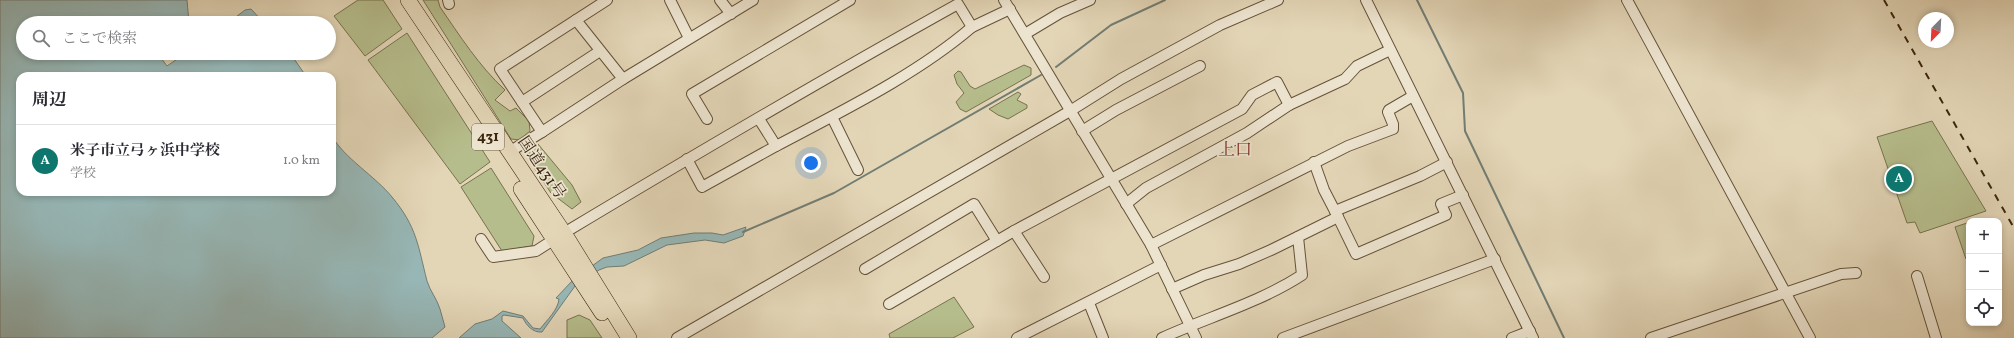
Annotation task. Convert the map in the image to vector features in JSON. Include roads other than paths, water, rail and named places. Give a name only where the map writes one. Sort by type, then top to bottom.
[{"type":"highway","name":"国道431号","points":[[399,0],[584,275],[629,338]]},
{"type":"highway","name":"国道431号","points":[[408,0],[509,152],[559,236]]},
{"type":"highway","name":"国道431号","points":[[584,275],[618,338]]},
{"type":"street","points":[[542,132],[500,70],[576,20],[591,4],[607,0]]},
{"type":"street","points":[[670,0],[689,38]]},
{"type":"street","points":[[720,0],[731,14]]},
{"type":"street","points":[[509,152],[623,79],[753,0]]},
{"type":"street","points":[[707,119],[692,94],[850,0]]},
{"type":"street","points":[[1025,34],[1060,14],[1090,0]]},
{"type":"street","points":[[677,338],[1070,111],[1122,79],[1220,25],[1278,0]]},
{"type":"street","points":[[1366,0],[1532,335],[1512,338]]},
{"type":"street","points":[[1627,0],[1810,338]]},
{"type":"street","points":[[481,239],[493,257],[536,252],[559,236],[687,159],[759,119],[813,85],[958,4],[972,27]]},
{"type":"street","points":[[687,159],[702,187],[832,117],[938,55],[972,27],[1007,4],[1151,245],[1196,338]]},
{"type":"street","points":[[576,20],[623,79]]},
{"type":"street","points":[[1126,204],[1146,188],[1247,133],[1289,105],[1345,79],[1357,66],[1390,50]]},
{"type":"street","points":[[522,102],[600,51]]},
{"type":"street","points":[[1082,131],[1122,106],[1200,66]]},
{"type":"street","points":[[889,304],[1014,230],[1242,109],[1252,96],[1277,82],[1289,105]]},
{"type":"street","points":[[1151,245],[1314,162],[1348,146],[1392,129],[1394,124],[1388,112],[1389,110],[1413,96]]},
{"type":"street","points":[[832,117],[858,170]]},
{"type":"street","points":[[759,119],[776,146]]},
{"type":"street","points":[[1314,162],[1324,190],[1356,254],[1446,215],[1441,204],[1463,195]]},
{"type":"street","points":[[1172,289],[1204,274],[1239,264],[1298,237],[1336,214],[1420,176],[1446,162]]},
{"type":"street","points":[[865,269],[974,204],[997,241]]},
{"type":"street","points":[[1014,230],[1044,277]]},
{"type":"street","points":[[1162,338],[1190,325],[1211,319],[1288,284],[1302,275],[1298,237]]},
{"type":"street","points":[[1283,338],[1495,258]]},
{"type":"street","points":[[1018,338],[1161,265]]},
{"type":"street","points":[[1651,338],[1841,274],[1856,273]]},
{"type":"street","points":[[1917,276],[1936,338]]},
{"type":"street","points":[[1089,303],[1103,338]]},
{"type":"water","points":[[0,0],[187,0],[188,16],[16,16],[16,60],[162,60],[167,66],[176,60],[295,60],[303,72],[16,72],[16,196],[336,196],[336,142],[344,152],[385,189],[407,218],[416,237],[427,281],[439,305],[445,327],[432,338],[0,338]]},
{"type":"water","points":[[251,9],[258,16],[237,16],[245,10]]},
{"type":"water","points":[[746,227],[743,236],[724,243],[705,240],[667,245],[624,266],[607,267],[599,270],[575,286],[542,332],[530,328],[523,318],[504,315],[502,316],[502,321],[521,338],[459,338],[475,324],[492,319],[503,311],[523,316],[533,328],[540,329],[557,307],[559,299],[556,298],[573,280],[603,258],[638,250],[661,238],[694,233],[712,233],[723,235]]},
{"type":"waterway","points":[[1056,67],[1111,25],[1165,0]]},
{"type":"waterway","points":[[1417,0],[1463,93],[1465,131],[1564,338]]},
{"type":"waterway","points":[[743,232],[834,193],[1041,75]]},
{"type":"railway","points":[[1884,0],[2014,228]]},
{"type":"place","name":"米子市立弓ヶ浜中学校","points":[[1899,179]]},
{"type":"district","name":"上口","points":[[1235,150]]}]
